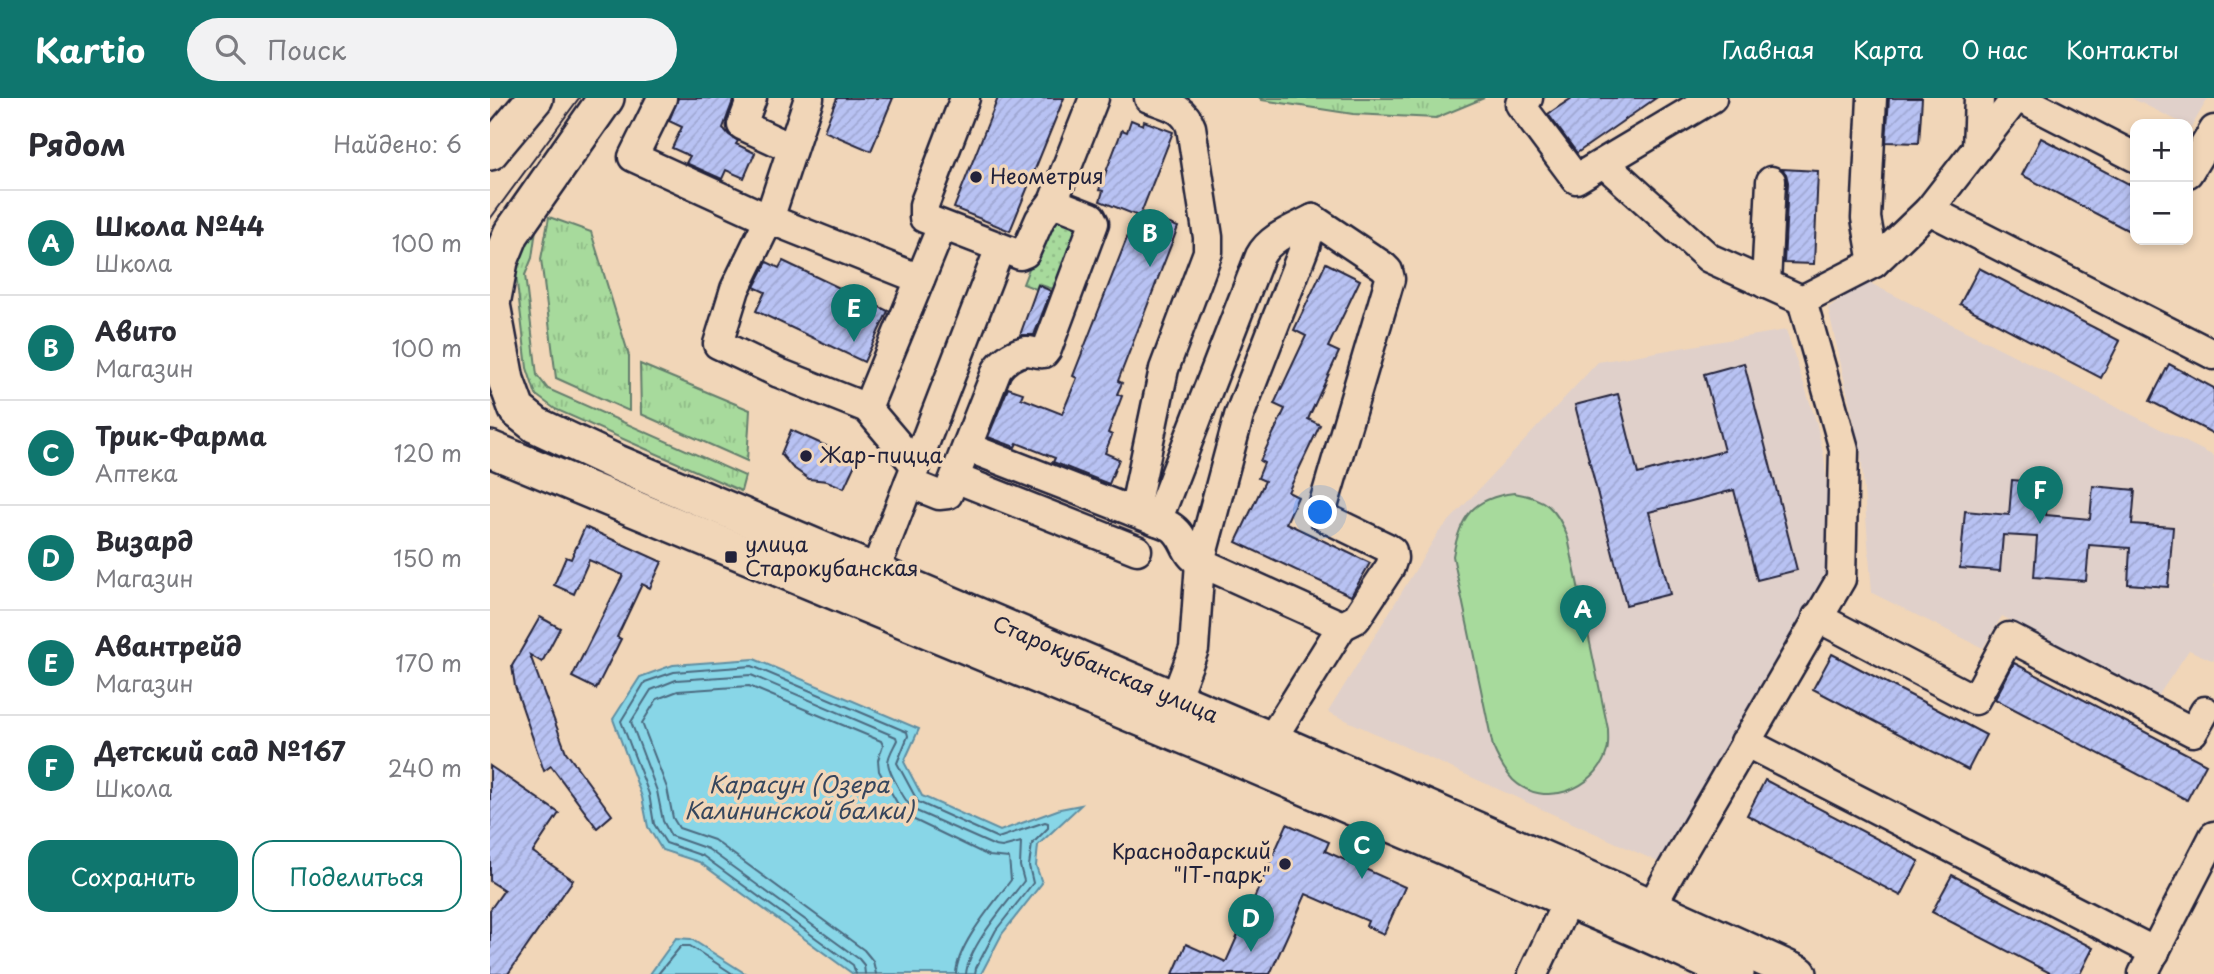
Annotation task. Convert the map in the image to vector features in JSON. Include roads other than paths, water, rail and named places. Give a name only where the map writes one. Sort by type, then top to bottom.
[{"type":"main road","points":[[490,152],[535,98]]},
{"type":"main road","points":[[490,384],[496,370],[497,349],[491,303],[500,261],[511,234],[606,98]]},
{"type":"main road","name":"Старокубанская улица","points":[[491,303],[512,399],[524,418],[536,425],[615,462],[1270,740],[1644,919],[1736,974]]},
{"type":"main road","name":"Старокубанская улица","points":[[490,449],[1215,748],[1568,900],[1644,919],[1799,974]]},
{"type":"lane","points":[[662,98],[633,157],[769,219],[920,279]]},
{"type":"lane","points":[[752,98],[742,125],[791,148]]},
{"type":"lane","points":[[810,98],[769,219],[735,289],[718,344],[779,373],[867,408],[913,475],[943,496],[948,494],[955,478],[997,370],[1023,345],[1027,351],[1040,354],[1047,349],[1093,229],[1091,217],[1054,202]]},
{"type":"lane","points":[[965,98],[924,205],[924,218],[1020,255],[1026,253],[1040,219],[1054,202],[1094,98]]},
{"type":"lane","points":[[1145,517],[1164,369],[1208,252],[1208,237],[1187,116],[1149,98]]},
{"type":"lane","points":[[1528,98],[1520,104],[1576,179],[1712,98]]},
{"type":"lane","points":[[1872,98],[1866,218],[1874,263]]},
{"type":"lane","points":[[1977,148],[1979,98]]},
{"type":"lane","points":[[1802,300],[1874,263],[1929,210],[2018,98],[2130,154]]},
{"type":"lane","points":[[2193,165],[2214,130]]},
{"type":"lane","points":[[1605,164],[1709,258],[1802,300]]},
{"type":"lane","points":[[1766,284],[1771,181]]},
{"type":"lane","points":[[1929,210],[2214,355]]},
{"type":"lane","points":[[1145,517],[1265,247],[1313,219]]},
{"type":"lane","points":[[1175,699],[1194,649],[1200,562],[1239,416],[1313,219]]},
{"type":"lane","points":[[1270,740],[1342,626],[1356,619],[1390,567],[1393,558],[1392,551],[1329,520],[1323,516],[1322,510],[1391,279],[1383,267],[1313,219]]},
{"type":"lane","points":[[867,408],[942,226]]},
{"type":"lane","points":[[875,571],[1000,248]]},
{"type":"lane","points":[[1644,919],[1841,579],[1844,449],[1802,300]]},
{"type":"lane","points":[[967,447],[1098,493],[1177,531],[1191,558],[1342,626]]},
{"type":"lane","points":[[955,478],[1137,550]]},
{"type":"lane","points":[[1818,617],[1975,700],[2009,637],[2193,732],[2211,707]]},
{"type":"lane","points":[[1745,742],[2149,963],[2207,866],[2214,836]]},
{"type":"lane","points":[[1533,974],[1568,900]]},
{"type":"water","name":"Карасун (Озера Калининской балки)","points":[[754,659],[919,729],[904,762],[922,796],[1000,831],[1060,809],[1081,805],[1038,845],[1036,866],[1042,883],[1002,934],[981,974],[853,974],[699,862],[662,850],[648,827],[642,797],[613,719],[640,677],[673,665]]},
{"type":"water","points":[[676,938],[691,939],[746,974],[650,974]]},
{"type":"tram line","points":[[490,219],[579,98]]},
{"type":"place","name":"Неометрия","points":[[976,177]]},
{"type":"place","name":"Авито","points":[[1150,267]]},
{"type":"place","name":"Авантрейд","points":[[854,342]]},
{"type":"place","name":"Жар-пицца","points":[[806,456]]},
{"type":"place","name":"Детский сад №167","points":[[2040,524]]},
{"type":"place","name":"улица Старокубанская","points":[[731,557]]},
{"type":"place","name":"Школа №44","points":[[1583,643]]},
{"type":"place","name":"Краснодарский \"IT-парк\"","points":[[1285,864]]},
{"type":"place","name":"Трик-Фарма","points":[[1362,879]]},
{"type":"place","name":"Визард","points":[[1251,952]]}]
